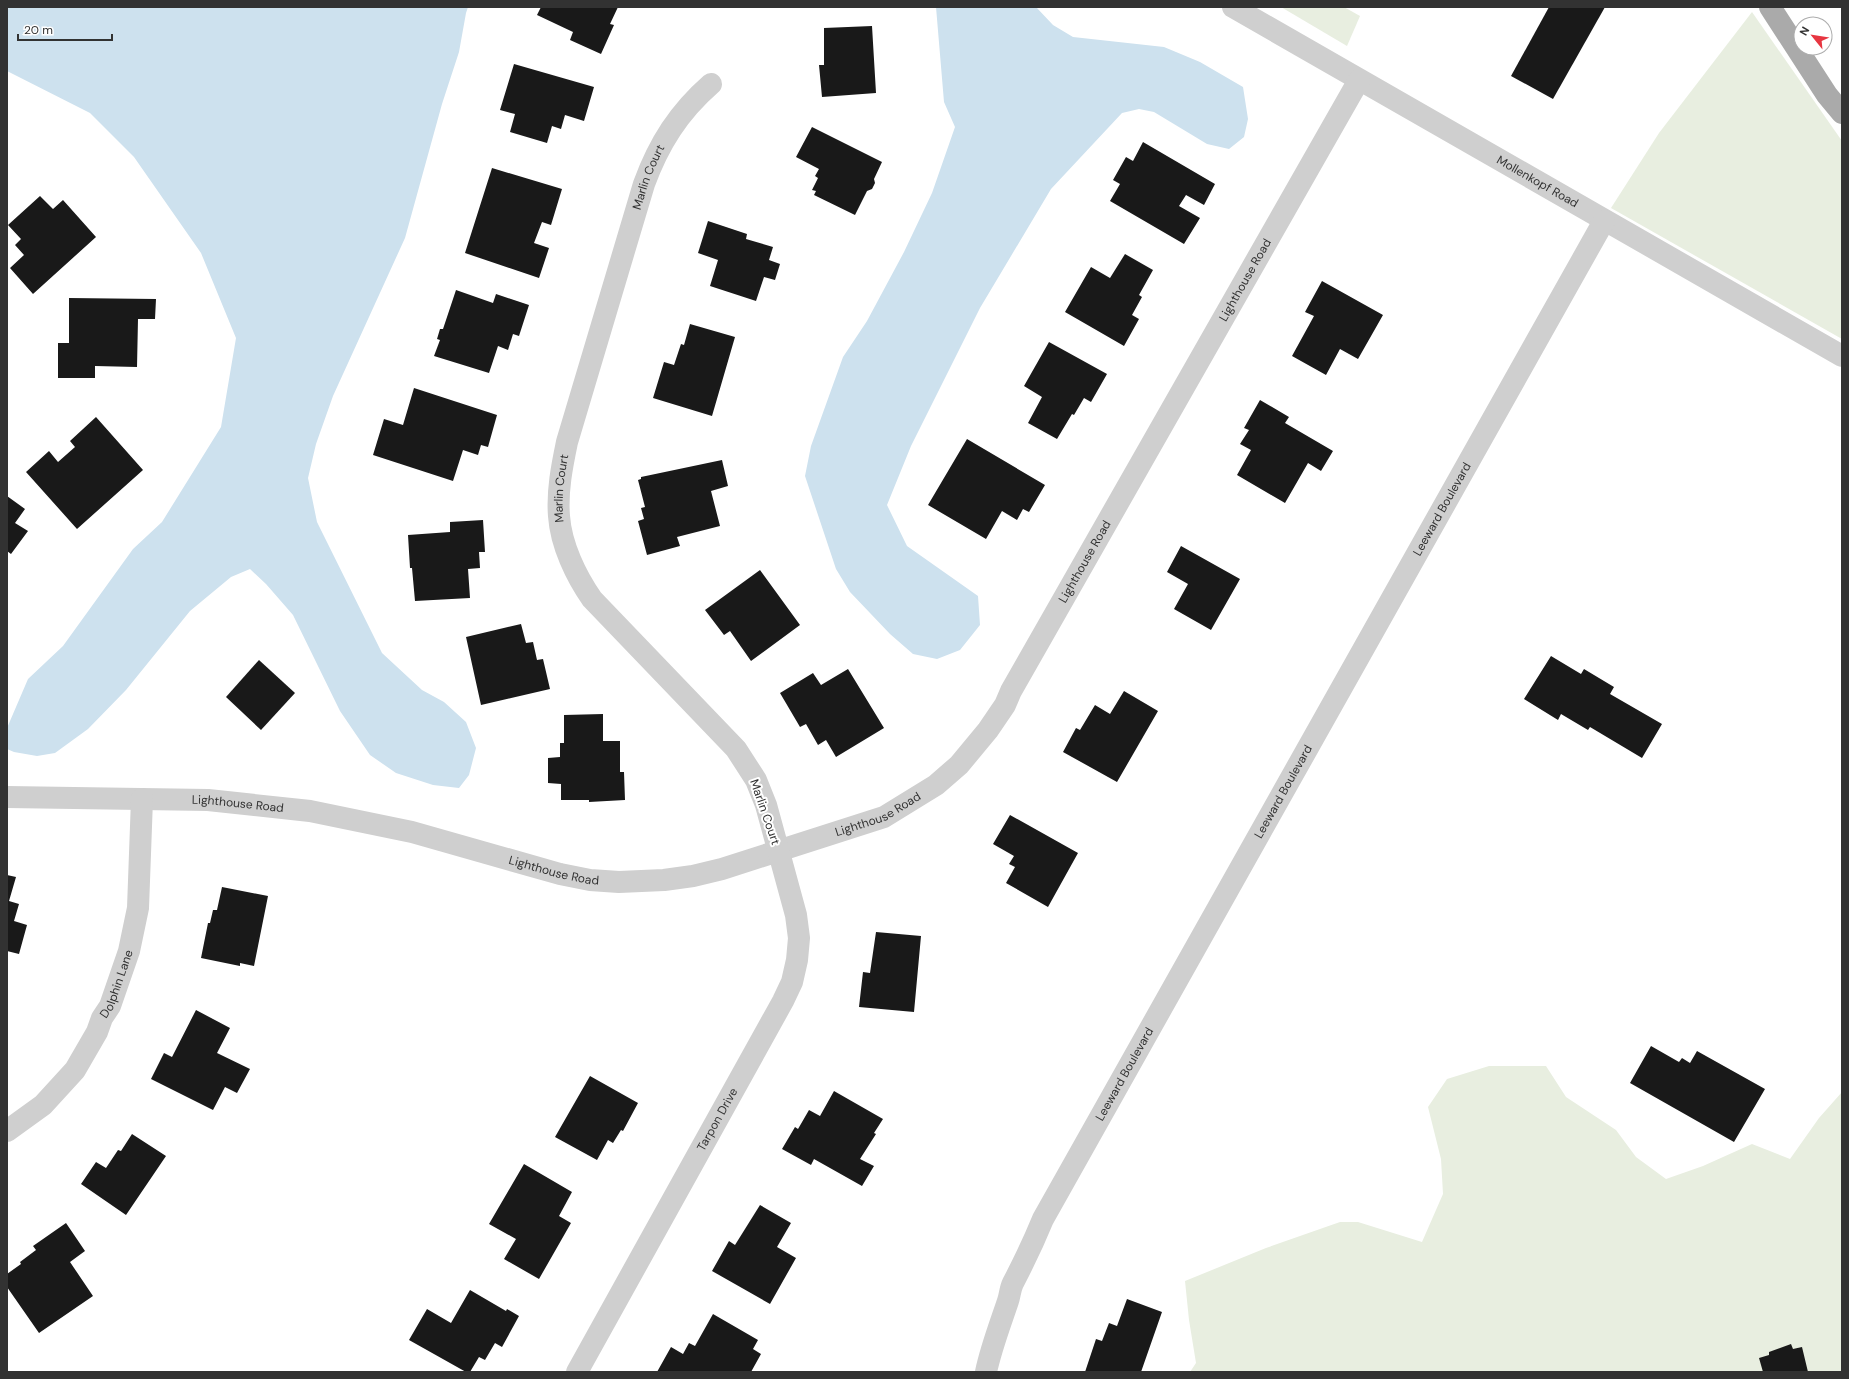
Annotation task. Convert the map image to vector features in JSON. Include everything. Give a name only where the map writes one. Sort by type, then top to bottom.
[{"type":"main road","points":[[1770,7],[1827,95],[1842,113]]},
{"type":"street","name":"Mollenkopf Road","points":[[1233,7],[1604,221],[1842,356]]},
{"type":"street","name":"Lighthouse Road","points":[[7,798],[142,799],[237,802],[325,813],[412,832],[560,874],[590,880],[649,882],[686,877],[722,869],[779,852],[884,817],[930,789],[959,765],[988,730],[1005,705],[1011,691],[1359,80]]},
{"type":"street","name":"Marlin Court","points":[[712,84],[700,93],[672,126],[654,157],[644,184],[567,442],[561,472],[559,516],[566,546],[577,574],[592,599],[736,749],[746,764],[756,780],[766,805],[779,852]]},
{"type":"street","name":"Leeward Boulevard","points":[[986,1372],[990,1354],[1009,1300],[1012,1285],[1020,1272],[1043,1219],[1604,221]]},
{"type":"street","name":"Dolphin Lane","points":[[7,1131],[43,1105],[75,1070],[97,1032],[102,1018],[113,999],[129,951],[138,908],[142,799]]},
{"type":"street","name":"Tarpon Drive","points":[[577,1372],[783,1001],[792,982],[797,960],[799,938],[794,905],[779,852]]},
{"type":"shaded area","points":[[1281,7],[1344,7],[1360,16],[1347,46]]},
{"type":"shaded area","points":[[1752,12],[1842,141],[1842,339],[1611,208],[1659,133]]},
{"type":"shaded area","points":[[1489,1066],[1546,1066],[1566,1097],[1616,1130],[1636,1157],[1666,1179],[1703,1166],[1752,1144],[1790,1159],[1819,1118],[1842,1092],[1842,1372],[1190,1372],[1196,1363],[1189,1320],[1185,1281],[1266,1248],[1340,1222],[1358,1222],[1422,1242],[1443,1194],[1441,1159],[1428,1107],[1447,1079]]},
{"type":"water","points":[[7,7],[468,7],[459,52],[442,104],[405,238],[333,396],[316,444],[308,478],[317,522],[382,653],[422,690],[444,702],[466,722],[476,748],[469,775],[459,788],[433,785],[396,773],[370,755],[340,711],[293,615],[266,584],[250,569],[231,577],[190,611],[126,690],[88,729],[55,753],[37,756],[14,752],[7,749],[7,728],[28,679],[63,646],[133,549],[162,522],[221,427],[236,338],[201,253],[134,157],[90,113],[7,71]]},
{"type":"water","points":[[936,7],[1036,7],[1053,25],[1073,37],[1164,47],[1200,62],[1243,87],[1248,119],[1244,137],[1229,149],[1207,144],[1154,112],[1139,109],[1122,113],[1051,189],[980,308],[911,446],[887,505],[907,546],[978,596],[980,625],[960,650],[937,659],[913,654],[890,634],[850,592],[836,569],[805,476],[811,446],[843,357],[867,321],[904,252],[932,193],[955,127],[944,102]]},
{"type":"building","points":[[541,7],[618,7],[610,24],[614,25],[601,54],[570,40],[573,32],[537,15]]},
{"type":"building","points":[[1549,7],[1605,7],[1553,99],[1511,76]]},
{"type":"building","points":[[872,26],[876,93],[822,97],[819,65],[824,65],[824,28]]},
{"type":"building","points":[[514,64],[594,87],[584,121],[565,115],[561,129],[552,126],[547,143],[510,132],[515,114],[500,110]]},
{"type":"building","points":[[812,127],[882,162],[874,179],[875,183],[872,189],[867,191],[855,215],[814,195],[816,191],[812,190],[818,178],[815,176],[819,169],[796,157]]},
{"type":"building","points":[[1143,142],[1215,184],[1204,205],[1186,195],[1179,206],[1200,218],[1184,244],[1110,201],[1120,184],[1113,180],[1126,157],[1133,161]]},
{"type":"building","points":[[492,168],[562,189],[551,225],[542,222],[534,243],[549,248],[539,278],[465,253]]},
{"type":"building","points":[[40,196],[53,209],[63,200],[96,237],[33,294],[10,268],[24,255],[15,245],[21,239],[8,225]]},
{"type":"building","points":[[708,221],[747,234],[746,239],[773,247],[769,260],[780,264],[775,280],[764,277],[756,301],[710,286],[718,260],[698,253]]},
{"type":"building","points":[[1125,254],[1153,270],[1139,295],[1142,297],[1132,315],[1139,319],[1124,346],[1065,312],[1091,267],[1110,278]]},
{"type":"building","points":[[1322,281],[1383,315],[1358,359],[1340,349],[1326,375],[1292,356],[1314,316],[1305,312]]},
{"type":"building","points":[[456,290],[493,303],[496,294],[529,305],[519,336],[513,334],[508,350],[498,346],[489,373],[434,356],[440,340],[437,339],[440,329],[443,329]]},
{"type":"building","points":[[69,298],[156,299],[155,319],[138,319],[137,367],[95,366],[95,378],[58,378],[58,343],[69,343]]},
{"type":"building","points":[[690,324],[735,337],[712,416],[653,398],[664,362],[674,365],[681,344],[684,345]]},
{"type":"building","points":[[1049,342],[1107,374],[1091,402],[1084,398],[1074,415],[1072,414],[1057,439],[1028,423],[1042,397],[1024,386]]},
{"type":"building","points":[[414,388],[497,415],[488,447],[481,445],[478,455],[463,450],[453,481],[373,455],[384,419],[403,425]]},
{"type":"building","points":[[1260,400],[1289,417],[1285,423],[1333,451],[1321,471],[1308,463],[1285,503],[1237,475],[1251,450],[1240,444],[1249,430],[1244,428]]},
{"type":"building","points":[[96,417],[143,470],[77,529],[26,472],[49,451],[58,462],[75,447],[70,441]]},
{"type":"building","points":[[967,439],[1045,485],[1029,512],[1023,509],[1017,520],[1002,511],[986,539],[928,505]]},
{"type":"building","points":[[722,460],[728,486],[711,491],[720,526],[677,537],[680,546],[647,555],[638,521],[644,519],[641,508],[645,507],[638,480],[641,479],[641,477]]},
{"type":"building","points":[[7,496],[25,509],[15,523],[28,531],[11,554],[7,551]]},
{"type":"building","points":[[483,520],[485,552],[479,552],[480,568],[468,569],[470,598],[415,601],[412,568],[410,568],[408,535],[450,532],[450,522]]},
{"type":"building","points":[[1181,546],[1240,579],[1211,630],[1174,609],[1188,584],[1167,572]]},
{"type":"building","points":[[760,570],[800,625],[751,661],[730,631],[724,635],[705,610]]},
{"type":"building","points":[[521,624],[526,643],[533,642],[537,660],[543,659],[550,689],[481,705],[466,637]]},
{"type":"building","points":[[1551,656],[1581,674],[1584,669],[1614,687],[1610,694],[1662,724],[1642,758],[1590,727],[1588,730],[1561,714],[1558,720],[1524,699]]},
{"type":"building","points":[[259,660],[295,693],[261,730],[226,697]]},
{"type":"building","points":[[848,669],[884,728],[836,757],[826,740],[818,745],[806,724],[800,727],[780,693],[813,673],[821,685]]},
{"type":"building","points":[[1124,691],[1158,711],[1117,782],[1063,752],[1076,728],[1080,730],[1095,705],[1110,714]]},
{"type":"building","points":[[603,714],[603,741],[620,741],[620,772],[624,772],[625,800],[589,802],[589,800],[561,800],[561,784],[548,783],[548,758],[560,757],[560,743],[564,743],[564,715]]},
{"type":"building","points":[[1010,815],[1078,853],[1048,907],[1006,883],[1015,867],[1009,864],[1014,856],[993,844]]},
{"type":"building","points":[[7,875],[16,877],[9,901],[19,904],[14,921],[27,925],[19,954],[7,951]]},
{"type":"building","points":[[222,887],[268,896],[254,966],[240,963],[240,966],[201,958],[208,923],[210,923],[213,910],[217,910]]},
{"type":"building","points":[[876,932],[921,936],[914,1012],[859,1007],[863,972],[870,973]]},
{"type":"building","points":[[196,1010],[230,1028],[217,1053],[250,1069],[237,1093],[225,1087],[213,1110],[151,1079],[164,1053],[172,1057]]},
{"type":"building","points":[[1651,1046],[1679,1062],[1682,1058],[1690,1063],[1697,1051],[1765,1089],[1734,1142],[1630,1083]]},
{"type":"building","points":[[590,1076],[638,1103],[623,1131],[621,1130],[613,1143],[608,1140],[597,1160],[555,1137]]},
{"type":"building","points":[[834,1091],[883,1119],[874,1133],[876,1134],[860,1159],[874,1166],[862,1186],[814,1159],[811,1165],[782,1149],[795,1127],[798,1129],[809,1110],[820,1116]]},
{"type":"building","points":[[132,1134],[166,1156],[126,1215],[81,1184],[96,1162],[106,1168],[118,1150],[121,1151]]},
{"type":"building","points":[[524,1164],[572,1192],[559,1216],[571,1223],[539,1279],[504,1259],[516,1239],[489,1224]]},
{"type":"building","points":[[760,1205],[791,1223],[777,1247],[796,1258],[770,1304],[712,1271],[729,1241],[735,1245]]},
{"type":"building","points":[[66,1223],[85,1251],[70,1262],[93,1296],[39,1333],[7,1287],[7,1274],[21,1264],[20,1262],[36,1250],[33,1246]]},
{"type":"building","points":[[470,1290],[506,1311],[507,1309],[519,1316],[502,1347],[495,1343],[485,1360],[479,1357],[470,1372],[466,1372],[409,1340],[427,1309],[451,1323]]},
{"type":"building","points":[[1127,1299],[1162,1312],[1141,1372],[1085,1372],[1096,1339],[1102,1341],[1109,1323],[1117,1326]]},
{"type":"building","points":[[713,1314],[758,1340],[753,1349],[761,1354],[751,1372],[657,1372],[671,1347],[683,1354],[689,1343],[695,1346]]},
{"type":"building","points":[[1791,1344],[1793,1349],[1802,1347],[1808,1372],[1763,1372],[1759,1358],[1769,1355],[1769,1352]]}]
